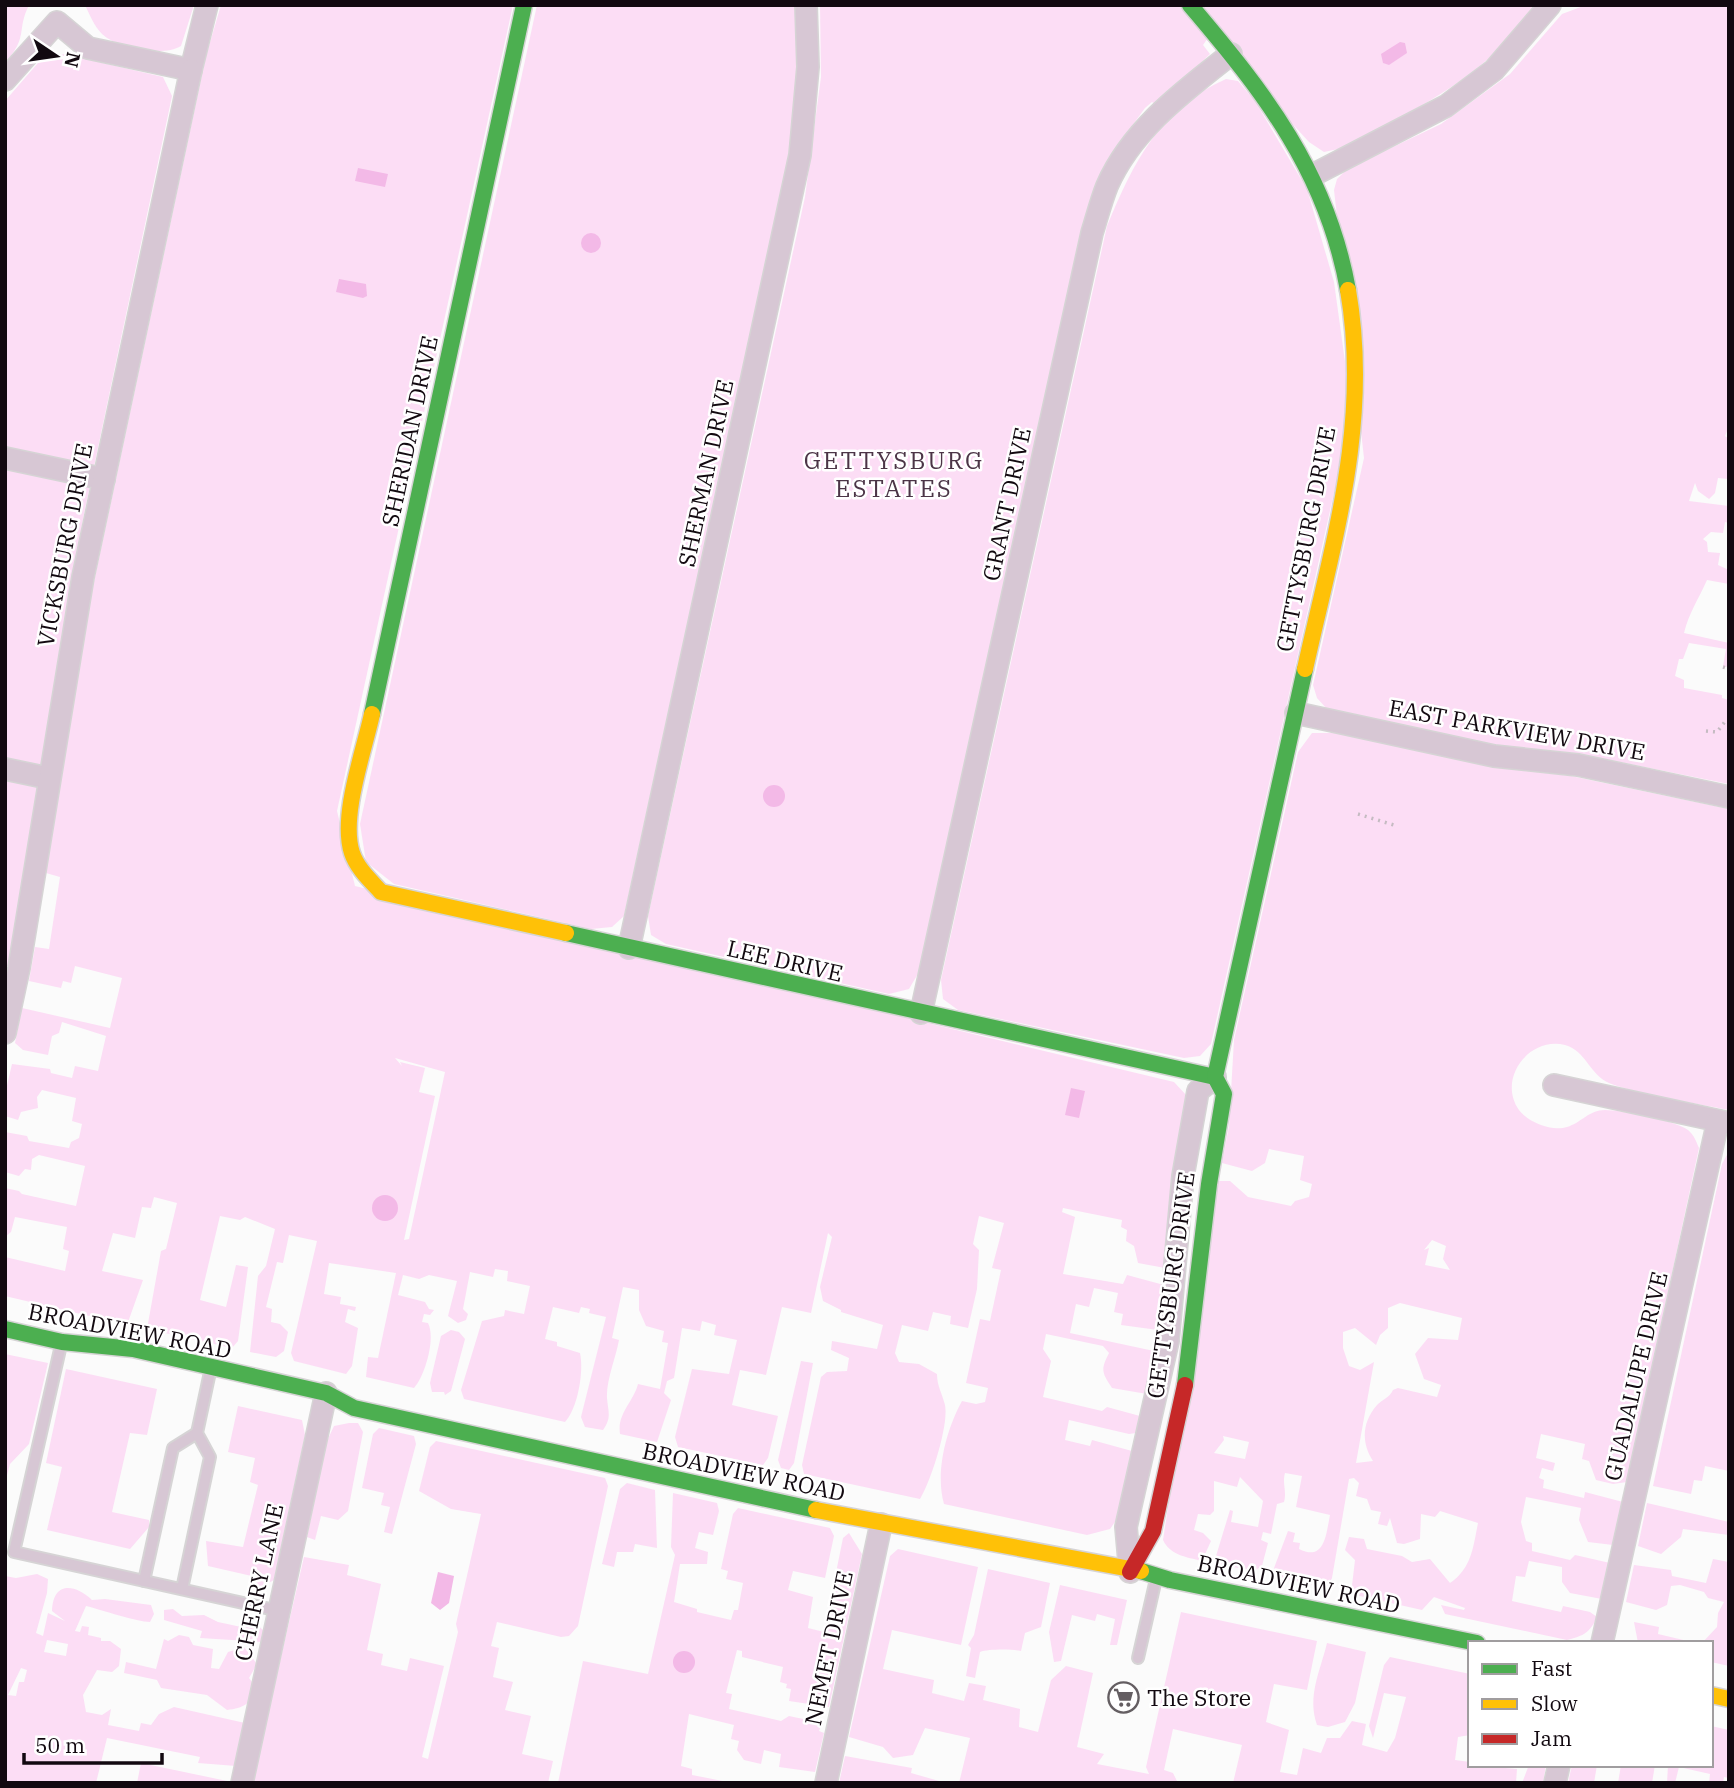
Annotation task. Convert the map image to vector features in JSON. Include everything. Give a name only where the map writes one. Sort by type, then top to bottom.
[{"type":"street","name":"VICKSBURG DRIVE","points":[[5,1033],[19,968],[83,577],[206,5]]},
{"type":"street","name":"SHERIDAN DRIVE","points":[[356,866],[348,836],[352,805],[524,5]]},
{"type":"street","name":"SHERMAN DRIVE","points":[[629,948],[793,192],[802,142],[807,80],[806,5]]},
{"type":"street","name":"GETTYSBURG DRIVE","points":[[1130,1572],[1126,1527],[1168,1341],[1183,1176],[1198,1091],[1215,1077],[1352,457],[1357,379],[1353,312],[1342,261],[1312,175],[1285,125],[1190,5]]},
{"type":"street","points":[[1312,175],[1446,106],[1494,70],[1550,5]]},
{"type":"street","points":[[5,80],[57,22],[88,48],[191,70]]},
{"type":"street","name":"GRANT DRIVE","points":[[921,1013],[1092,233],[1107,187],[1125,153],[1183,91],[1231,54]]},
{"type":"street","points":[[5,458],[104,479]]},
{"type":"street","name":"EAST PARKVIEW DRIVE","points":[[1296,713],[1494,756],[1578,765],[1729,797]]},
{"type":"street","points":[[5,769],[48,779]]},
{"type":"street","name":"LEE DRIVE","points":[[356,866],[381,892],[1215,1077]]},
{"type":"street","points":[[1554,1085],[1724,1122]]},
{"type":"street","name":"GUADALUPE DRIVE","points":[[1602,1641],[1724,1122]]},
{"type":"street","name":"BROADVIEW ROAD","points":[[5,1329],[62,1342],[133,1349],[326,1393],[354,1408],[881,1524],[1130,1572],[1156,1574],[1170,1580],[1468,1641]]},
{"type":"street","name":"CHERRY LANE","points":[[242,1783],[326,1393]]},
{"type":"street","name":"NEMET DRIVE","points":[[827,1783],[881,1524]]},
{"type":"lane","points":[[62,1342],[14,1552],[279,1611]]},
{"type":"lane","points":[[182,1589],[210,1457],[197,1433],[211,1367]]},
{"type":"lane","points":[[144,1581],[173,1448],[197,1433]]},
{"type":"lane","points":[[1138,1658],[1156,1574]]},
{"type":"path","points":[[1723,667],[1729,669]]},
{"type":"path","points":[[1706,731],[1717,732],[1727,719]]},
{"type":"path","points":[[1358,814],[1397,826]]},
{"type":"shaded area","points":[[5,5],[29,5],[20,40],[5,63]]},
{"type":"shaded area","points":[[85,5],[194,5],[181,46],[152,51],[129,47],[109,39],[97,28]]},
{"type":"shaded area","points":[[221,5],[513,5],[337,811],[355,886],[1174,1082],[1187,1096],[1167,1230],[1165,1268],[1138,1263],[1134,1246],[1126,1241],[1127,1230],[1121,1227],[1122,1220],[1063,1208],[1062,1212],[1075,1217],[1063,1274],[1123,1284],[1127,1275],[1164,1285],[1158,1330],[1121,1325],[1123,1314],[1114,1312],[1118,1293],[1094,1288],[1089,1307],[1076,1304],[1070,1333],[1154,1351],[1147,1394],[1112,1388],[1104,1374],[1109,1353],[1103,1346],[1046,1334],[1043,1349],[1051,1361],[1043,1397],[1102,1411],[1107,1407],[1140,1416],[1136,1433],[1129,1434],[1069,1420],[1065,1440],[1090,1446],[1092,1440],[1132,1451],[1117,1519],[1110,1529],[1087,1535],[944,1504],[942,1465],[951,1425],[962,1401],[976,1404],[985,1402],[988,1388],[966,1383],[980,1319],[990,1321],[1001,1270],[992,1268],[1004,1223],[979,1216],[973,1244],[979,1250],[977,1289],[968,1328],[950,1324],[951,1316],[933,1312],[928,1331],[902,1325],[895,1353],[899,1362],[919,1364],[937,1374],[945,1405],[946,1414],[938,1453],[920,1499],[804,1474],[802,1465],[821,1377],[827,1372],[847,1371],[849,1358],[831,1350],[832,1341],[877,1349],[883,1325],[841,1312],[823,1301],[820,1287],[832,1237],[828,1233],[811,1313],[782,1307],[766,1375],[740,1370],[732,1405],[778,1416],[768,1458],[763,1465],[678,1447],[675,1437],[692,1369],[729,1374],[737,1340],[714,1335],[716,1325],[702,1321],[700,1331],[682,1328],[674,1378],[667,1381],[664,1393],[671,1400],[657,1442],[620,1434],[623,1414],[638,1384],[660,1389],[668,1343],[662,1342],[664,1331],[646,1326],[639,1310],[639,1290],[623,1287],[612,1338],[619,1340],[608,1384],[609,1411],[603,1430],[585,1427],[581,1417],[606,1317],[589,1313],[590,1309],[581,1307],[579,1313],[553,1307],[545,1339],[580,1353],[579,1389],[570,1416],[565,1422],[464,1399],[461,1390],[482,1321],[504,1316],[505,1310],[524,1314],[530,1286],[507,1281],[508,1271],[495,1269],[493,1277],[470,1272],[463,1309],[468,1314],[466,1320],[458,1323],[448,1316],[457,1281],[429,1275],[419,1279],[403,1275],[398,1295],[425,1302],[429,1309],[434,1310],[430,1315],[424,1314],[422,1322],[428,1323],[430,1347],[422,1375],[414,1388],[366,1377],[368,1357],[378,1358],[396,1273],[329,1263],[324,1294],[341,1297],[340,1304],[356,1307],[355,1311],[348,1309],[345,1322],[358,1328],[352,1366],[346,1374],[294,1361],[291,1353],[317,1241],[289,1235],[283,1263],[277,1262],[266,1307],[272,1309],[271,1322],[280,1324],[288,1332],[284,1351],[276,1357],[250,1352],[258,1276],[266,1266],[275,1229],[245,1217],[240,1220],[220,1216],[200,1300],[226,1307],[236,1265],[248,1267],[238,1341],[232,1348],[147,1329],[161,1251],[166,1249],[177,1203],[154,1197],[151,1208],[142,1207],[135,1238],[113,1233],[102,1271],[143,1280],[127,1325],[5,1296],[5,1257],[65,1271],[69,1251],[63,1249],[67,1227],[15,1217],[11,1232],[5,1237],[5,1188],[76,1206],[85,1166],[39,1155],[32,1159],[31,1170],[25,1169],[19,1176],[5,1172],[5,1132],[27,1136],[29,1141],[69,1148],[71,1142],[79,1138],[82,1124],[72,1121],[76,1098],[42,1090],[37,1097],[38,1108],[21,1112],[18,1120],[5,1116],[5,1094],[12,1064],[50,1069],[51,1073],[72,1078],[75,1066],[98,1071],[106,1036],[62,1022],[59,1033],[52,1036],[48,1055],[23,1050],[15,1043],[22,1008],[110,1028],[122,978],[75,966],[71,983],[63,981],[61,988],[29,981],[35,947],[49,949],[60,877],[46,873],[82,638],[206,56]],"holes":[[[395,1058],[445,1072],[409,1239],[404,1240],[435,1096],[419,1092],[425,1068],[400,1062],[402,1066]]]},
{"type":"shaded area","points":[[537,5],[797,5],[799,90],[788,160],[624,916],[612,927],[591,929],[394,884],[366,862],[360,824]]},
{"type":"shaded area","points":[[820,5],[1536,5],[1509,39],[1471,73],[1430,100],[1343,148],[1324,152],[1309,142],[1210,35],[1203,45],[1210,54],[1157,105],[1152,102],[1145,108],[1121,142],[1095,191],[1082,228],[919,972],[909,989],[889,994],[666,944],[651,935],[648,916],[805,197],[821,77]]},
{"type":"shaded area","points":[[1586,5],[1729,5],[1729,426],[1725,436],[1729,439],[1728,479],[1718,478],[1715,493],[1709,499],[1698,491],[1695,483],[1689,501],[1729,506],[1729,523],[1725,522],[1723,533],[1711,532],[1703,539],[1707,542],[1708,552],[1720,553],[1718,565],[1729,570],[1729,584],[1707,580],[1684,633],[1729,643],[1729,667],[1723,666],[1726,649],[1689,643],[1683,659],[1679,659],[1675,676],[1684,680],[1684,688],[1722,695],[1722,698],[1729,700],[1729,784],[1575,753],[1494,745],[1327,709],[1317,698],[1313,685],[1364,458],[1334,190],[1337,179],[1347,169],[1441,124],[1510,74],[1562,14]]},
{"type":"shaded area","points":[[1400,42],[1405,43],[1407,53],[1389,65],[1383,63],[1381,54]]},
{"type":"shaded area","points":[[64,54],[163,77],[172,96],[83,519],[8,966],[5,966],[5,101],[38,63]]},
{"type":"shaded area","points":[[1226,79],[1238,81],[1255,101],[1307,189],[1334,282],[1347,376],[1342,457],[1211,1044],[1200,1056],[1184,1058],[958,1010],[943,999],[941,980],[1107,226],[1139,159],[1166,122],[1183,105]]},
{"type":"shaded area","points":[[358,168],[388,174],[385,187],[355,181]]},
{"type":"shaded area","points":[[591,233],[598,236],[601,243],[598,250],[591,253],[584,250],[581,243],[584,236]]},
{"type":"shaded area","points":[[339,279],[366,284],[367,296],[363,298],[336,292]]},
{"type":"shaded area","points":[[1312,733],[1335,733],[1502,768],[1571,776],[1729,809],[1729,1110],[1651,1095],[1609,1083],[1597,1075],[1578,1052],[1565,1045],[1552,1044],[1529,1053],[1514,1073],[1513,1098],[1519,1110],[1540,1125],[1561,1128],[1599,1111],[1623,1112],[1682,1127],[1692,1134],[1699,1148],[1627,1482],[1613,1484],[1596,1480],[1589,1461],[1582,1459],[1585,1444],[1541,1434],[1536,1458],[1555,1463],[1553,1471],[1542,1468],[1539,1478],[1544,1480],[1543,1488],[1584,1498],[1585,1492],[1623,1502],[1613,1545],[1588,1542],[1579,1520],[1581,1508],[1526,1497],[1521,1522],[1526,1541],[1532,1543],[1532,1551],[1570,1560],[1575,1555],[1610,1563],[1602,1599],[1570,1593],[1562,1582],[1562,1567],[1529,1561],[1525,1577],[1516,1576],[1512,1601],[1561,1612],[1563,1606],[1590,1612],[1597,1617],[1589,1630],[1573,1639],[1567,1640],[1445,1614],[1441,1605],[1464,1610],[1465,1608],[1434,1597],[1422,1610],[1351,1594],[1355,1560],[1345,1550],[1349,1537],[1364,1539],[1367,1549],[1402,1556],[1412,1562],[1430,1559],[1450,1583],[1467,1564],[1478,1523],[1440,1511],[1435,1517],[1421,1514],[1420,1539],[1404,1544],[1397,1543],[1390,1518],[1387,1526],[1378,1524],[1381,1512],[1371,1510],[1367,1499],[1356,1496],[1359,1483],[1354,1478],[1349,1479],[1332,1578],[1327,1588],[1277,1577],[1274,1568],[1288,1531],[1295,1533],[1293,1542],[1300,1543],[1299,1549],[1308,1552],[1319,1549],[1325,1538],[1330,1515],[1296,1507],[1302,1476],[1285,1473],[1284,1502],[1277,1504],[1271,1534],[1263,1532],[1261,1540],[1268,1543],[1262,1566],[1254,1571],[1218,1564],[1216,1556],[1230,1510],[1233,1511],[1231,1522],[1258,1527],[1263,1501],[1240,1477],[1237,1487],[1214,1481],[1214,1511],[1210,1515],[1198,1514],[1194,1530],[1203,1533],[1211,1541],[1202,1561],[1174,1552],[1163,1540],[1218,1181],[1230,1181],[1248,1197],[1291,1206],[1295,1201],[1309,1197],[1312,1184],[1300,1180],[1304,1156],[1269,1149],[1265,1163],[1252,1171],[1222,1163],[1229,1126],[1234,1040],[1298,752]],"holes":[[[1432,1240],[1446,1246],[1443,1259],[1450,1270],[1425,1265],[1429,1248],[1424,1250]],[[1400,1303],[1462,1318],[1458,1340],[1428,1338],[1415,1354],[1424,1379],[1441,1385],[1437,1397],[1398,1388],[1393,1390],[1377,1405],[1366,1425],[1366,1447],[1373,1461],[1356,1463],[1374,1362],[1360,1370],[1349,1366],[1343,1348],[1343,1332],[1355,1328],[1376,1345],[1380,1335],[1388,1328],[1388,1308]],[[1223,1436],[1249,1442],[1245,1459],[1214,1453],[1224,1440]]]},
{"type":"shaded area","points":[[774,785],[782,788],[785,796],[782,804],[774,807],[766,804],[763,796],[766,788]]},
{"type":"shaded area","points":[[1071,1088],[1085,1091],[1079,1118],[1065,1115]]},
{"type":"shaded area","points":[[1729,1151],[1729,1471],[1705,1466],[1702,1481],[1694,1480],[1691,1494],[1653,1486],[1722,1164]]},
{"type":"shaded area","points":[[385,1195],[394,1199],[398,1208],[394,1217],[385,1221],[376,1217],[372,1208],[376,1199]]},
{"type":"shaded area","points":[[451,1330],[459,1332],[465,1339],[451,1391],[445,1395],[444,1392],[432,1392],[430,1383],[441,1336]]},
{"type":"shaded area","points":[[5,1354],[48,1363],[29,1444],[10,1464],[5,1483]]},
{"type":"shaded area","points":[[801,1361],[813,1363],[794,1463],[789,1470],[781,1468],[778,1460]]},
{"type":"shaded area","points":[[66,1369],[157,1389],[147,1435],[130,1433],[112,1512],[149,1520],[149,1527],[130,1549],[47,1530],[62,1467],[46,1463]]},
{"type":"shaded area","points":[[238,1406],[302,1420],[305,1435],[274,1580],[254,1591],[256,1577],[208,1566],[206,1541],[243,1547],[258,1485],[250,1482],[255,1458],[228,1452]]},
{"type":"shaded area","points":[[358,1423],[363,1432],[348,1511],[338,1520],[321,1516],[315,1540],[307,1537],[327,1441],[334,1426]]},
{"type":"shaded area","points":[[379,1428],[414,1436],[416,1444],[392,1534],[384,1532],[390,1507],[381,1505],[384,1493],[362,1488],[373,1434]]},
{"type":"shaded area","points":[[436,1441],[605,1478],[608,1486],[578,1626],[569,1636],[561,1637],[497,1622],[491,1646],[499,1648],[493,1677],[513,1682],[505,1710],[531,1716],[522,1754],[553,1761],[548,1783],[252,1783],[304,1557],[349,1565],[347,1575],[381,1584],[367,1650],[383,1654],[381,1665],[407,1671],[410,1658],[444,1666],[422,1757],[428,1759],[458,1632],[456,1624],[481,1514],[451,1509],[419,1491],[430,1447]]},
{"type":"shaded area","points":[[627,1483],[655,1490],[657,1548],[635,1544],[633,1552],[617,1552],[614,1567],[602,1564],[620,1489]]},
{"type":"shaded area","points":[[673,1493],[717,1503],[719,1511],[713,1535],[699,1532],[695,1548],[708,1552],[707,1564],[680,1564],[674,1602],[697,1609],[697,1612],[731,1620],[734,1610],[738,1610],[743,1583],[726,1579],[728,1571],[721,1569],[733,1514],[738,1508],[830,1528],[834,1536],[825,1578],[793,1571],[788,1590],[813,1597],[808,1628],[824,1632],[843,1538],[849,1533],[862,1554],[829,1707],[789,1701],[791,1689],[780,1682],[783,1667],[742,1657],[742,1651],[737,1650],[726,1693],[732,1694],[729,1709],[781,1721],[789,1716],[822,1723],[819,1731],[824,1733],[815,1772],[779,1767],[781,1754],[764,1750],[761,1764],[744,1760],[737,1750],[739,1741],[731,1739],[734,1725],[689,1714],[681,1766],[692,1769],[692,1775],[733,1783],[558,1783],[583,1661],[648,1674],[675,1555],[671,1547]]},
{"type":"shaded area","points":[[1647,1503],[1729,1522],[1729,1535],[1683,1529],[1681,1537],[1661,1554],[1638,1546]]},
{"type":"shaded area","points":[[898,1549],[978,1567],[961,1645],[892,1630],[883,1669],[934,1680],[932,1693],[964,1701],[969,1683],[986,1686],[983,1700],[1020,1709],[1019,1727],[1038,1732],[1051,1680],[1066,1666],[1093,1673],[1077,1747],[1104,1754],[1097,1764],[1149,1774],[1146,1767],[1181,1612],[1317,1641],[1307,1690],[1274,1684],[1266,1722],[1289,1730],[1280,1772],[1297,1775],[1303,1748],[1321,1753],[1327,1738],[1340,1738],[1352,1721],[1366,1724],[1362,1745],[1387,1752],[1395,1738],[1406,1697],[1384,1693],[1373,1738],[1369,1726],[1384,1665],[1390,1657],[1468,1674],[1468,1735],[1458,1737],[1455,1760],[1468,1762],[1468,1767],[1517,1769],[1516,1783],[1233,1783],[1242,1745],[1173,1729],[1164,1770],[1173,1773],[1178,1783],[959,1783],[970,1738],[925,1728],[913,1755],[893,1758],[883,1747],[849,1737],[890,1556]]},
{"type":"shaded area","points":[[1713,1559],[1729,1562],[1729,1666],[1713,1662],[1713,1641],[1704,1641],[1717,1627],[1718,1613],[1724,1602],[1708,1598],[1704,1592],[1680,1585],[1671,1586],[1667,1605],[1656,1610],[1626,1602],[1634,1565],[1671,1570],[1672,1576],[1706,1583]]},
{"type":"shaded area","points":[[988,1569],[1050,1583],[1041,1627],[1025,1633],[1021,1651],[980,1652],[975,1678],[966,1676],[971,1648],[968,1645],[974,1635]]},
{"type":"shaded area","points":[[438,1572],[454,1576],[449,1603],[440,1610],[431,1603]]},
{"type":"shaded area","points":[[37,1574],[48,1579],[36,1633],[43,1636],[48,1613],[65,1621],[52,1611],[56,1594],[66,1588],[79,1591],[92,1600],[151,1605],[154,1614],[150,1622],[86,1606],[75,1631],[80,1632],[82,1626],[89,1627],[88,1635],[101,1638],[101,1641],[110,1641],[121,1649],[119,1666],[112,1672],[97,1670],[83,1695],[86,1712],[102,1715],[111,1709],[108,1725],[139,1731],[141,1723],[151,1725],[159,1714],[174,1707],[245,1723],[236,1766],[198,1763],[200,1757],[107,1738],[96,1783],[5,1783],[5,1576],[16,1578]],"holes":[[[47,1640],[68,1644],[66,1656],[44,1652]],[[21,1668],[27,1670],[24,1682],[19,1682],[16,1696],[8,1695]]]},
{"type":"shaded area","points":[[1060,1585],[1127,1600],[1117,1645],[1110,1645],[1115,1619],[1097,1614],[1095,1621],[1072,1615],[1061,1661],[1054,1662],[1049,1632]]},
{"type":"shaded area","points":[[173,1609],[182,1616],[204,1615],[218,1622],[246,1628],[249,1617],[264,1631],[262,1642],[200,1638],[202,1631],[164,1620],[164,1610]]},
{"type":"shaded area","points":[[1634,1622],[1659,1627],[1658,1634],[1688,1641],[1638,1641]]},
{"type":"shaded area","points":[[179,1635],[189,1637],[193,1645],[213,1649],[211,1668],[219,1669],[228,1652],[244,1647],[257,1664],[249,1678],[256,1687],[249,1701],[238,1708],[227,1710],[207,1695],[161,1688],[157,1680],[124,1673],[126,1662],[156,1669],[164,1639],[168,1641]]},
{"type":"shaded area","points":[[1327,1643],[1366,1652],[1355,1703],[1345,1722],[1328,1727],[1317,1725],[1313,1704]]},
{"type":"shaded area","points":[[680,1651],[688,1651],[695,1658],[695,1666],[688,1673],[680,1673],[673,1666],[673,1658]]},
{"type":"shaded area","points":[[1713,1726],[1729,1730],[1729,1778],[1724,1777],[1723,1783],[1709,1783],[1710,1774],[1679,1767],[1713,1767]]},
{"type":"shaded area","points":[[845,1756],[912,1768],[911,1773],[946,1783],[839,1783]]},
{"type":"shaded area","points":[[141,1763],[232,1782],[137,1783]]},
{"type":"shaded area","points":[[1528,1767],[1546,1767],[1543,1783],[1522,1783]]},
{"type":"shaded area","points":[[1572,1767],[1597,1767],[1594,1783],[1568,1783]]},
{"type":"shaded area","points":[[1621,1767],[1655,1767],[1652,1783],[1618,1783]]},
{"type":"shaded area","points":[[1668,1767],[1679,1767],[1675,1783],[1667,1783]]},
{"type":"traffic: fast","points":[[372,714],[524,5]]},
{"type":"traffic: fast","points":[[1190,5],[1267,103],[1309,172],[1325,208],[1348,290]]},
{"type":"traffic: fast","points":[[1185,1385],[1209,1184],[1224,1094],[1215,1077],[1305,669]]},
{"type":"traffic: fast","points":[[566,933],[1215,1077]]},
{"type":"traffic: fast","points":[[5,1329],[62,1342],[133,1349],[326,1393],[354,1408],[816,1510]]},
{"type":"traffic: fast","points":[[1141,1571],[1170,1580],[1468,1641]]},
{"type":"traffic: slow","points":[[1305,669],[1337,528],[1352,434],[1354,339],[1348,290]]},
{"type":"traffic: slow","points":[[372,714],[354,784],[349,821],[352,853],[368,878],[381,892],[566,933]]},
{"type":"traffic: slow","points":[[816,1510],[1141,1571]]},
{"type":"traffic: slow","points":[[1713,1695],[1729,1699]]},
{"type":"traffic: jam","points":[[1130,1572],[1153,1531],[1185,1385]]},
{"type":"place","name":"The Store","points":[[1124,1697]]},
{"type":"district","name":"GETTYSBURG ESTATES","points":[[894,474]]}]
